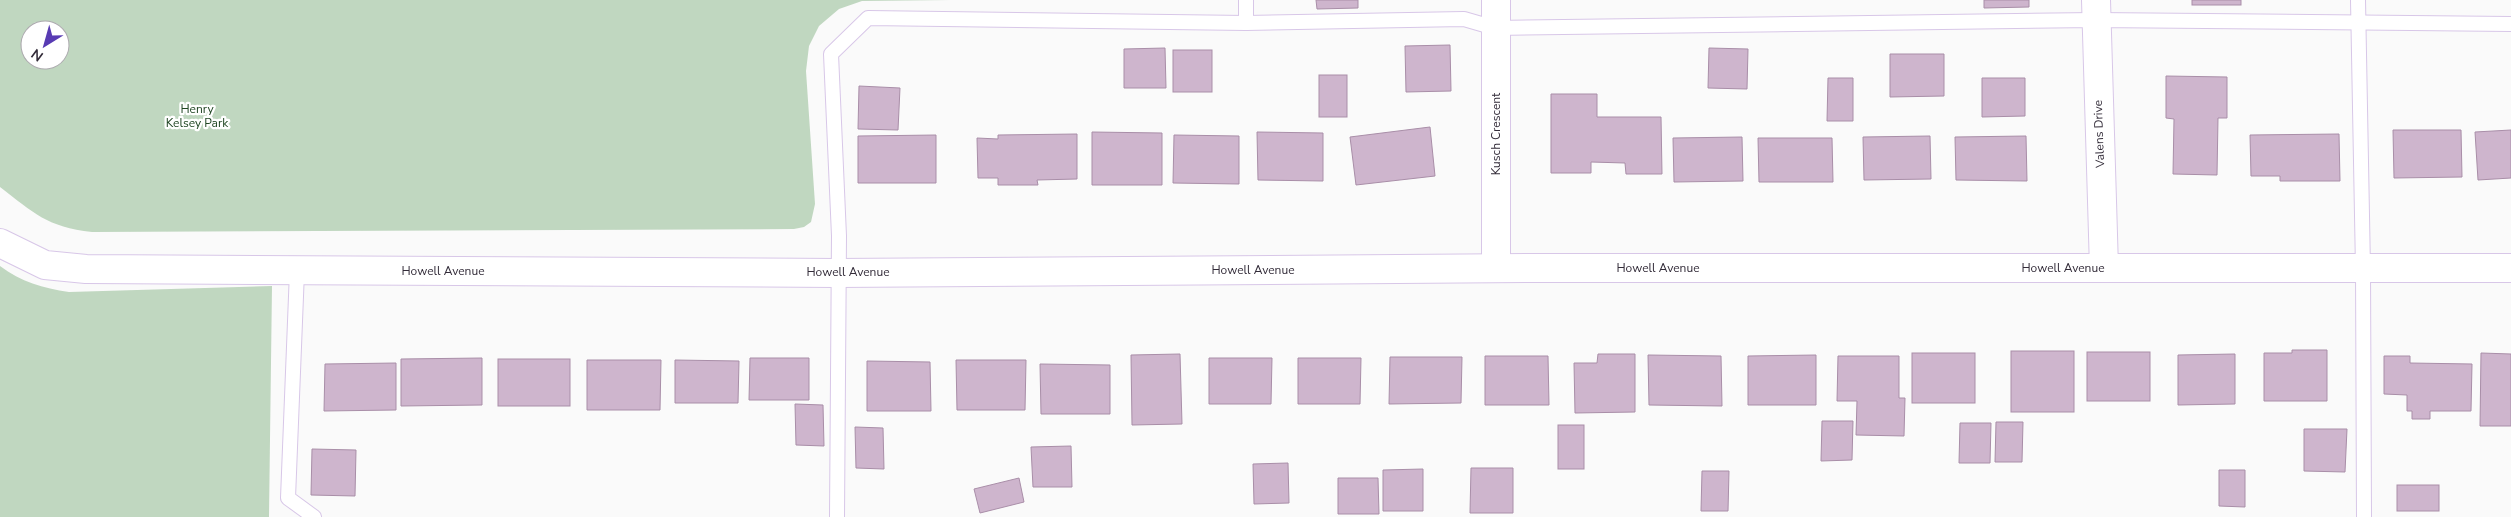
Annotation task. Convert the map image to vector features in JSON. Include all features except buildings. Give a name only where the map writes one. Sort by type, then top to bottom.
[{"type":"street","name":"Kusch Crescent","points":[[1496,0],[1496,268]]},
{"type":"street","name":"Valens Drive","points":[[2096,10],[2104,268]]},
{"type":"street","name":"Howell Avenue","points":[[0,243],[45,265],[78,268],[296,271],[838,273],[1496,268],[2511,268]]},
{"type":"lane","points":[[1246,0],[1246,23]]},
{"type":"lane","points":[[2358,0],[2363,268],[2364,517]]},
{"type":"lane","points":[[837,517],[839,236],[831,54],[868,18],[1246,23],[1464,19],[1496,28],[2096,10],[2358,24],[2511,24]]},
{"type":"lane","points":[[296,271],[288,498],[314,517]]},
{"type":"green space","name":"Henry Kelsey Park","points":[[0,0],[951,0],[862,1],[839,9],[819,26],[809,46],[806,71],[815,204],[811,222],[804,227],[794,229],[92,232],[63,227],[32,211],[0,187]]},
{"type":"green space","points":[[0,266],[33,284],[69,292],[272,286],[269,517],[0,517]]}]
